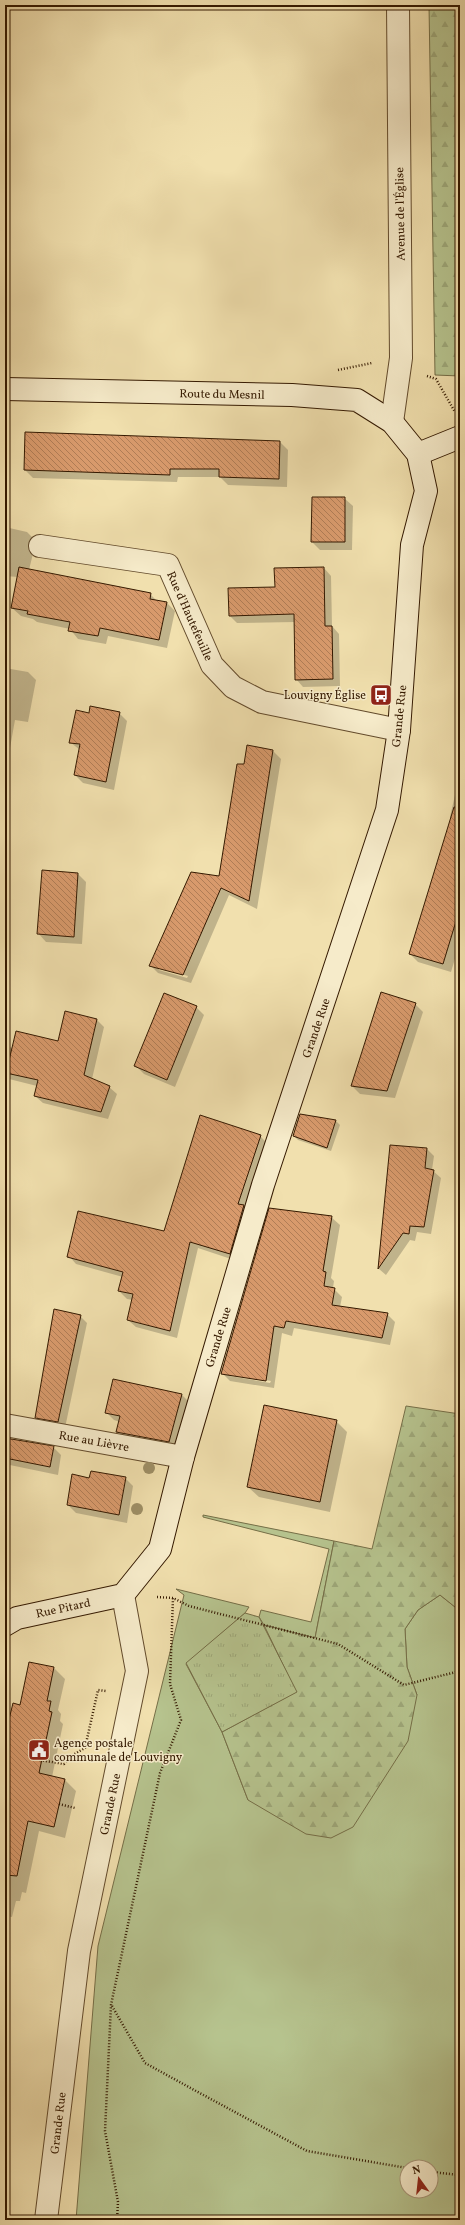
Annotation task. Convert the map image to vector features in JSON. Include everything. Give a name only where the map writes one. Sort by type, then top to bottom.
[{"type":"street","name":"Avenue de l'Église","points":[[392,422],[401,358],[398,5]]},
{"type":"street","name":"Route du Mesnil","points":[[5,389],[292,395],[357,400],[392,422],[418,454]]},
{"type":"street","points":[[418,454],[460,437]]},
{"type":"street","name":"Grande Rue","points":[[46,2220],[79,1951],[137,1671],[123,1596],[160,1549],[183,1457],[263,1185],[387,810],[399,730],[412,545],[426,491],[418,454]]},
{"type":"street","name":"Rue d'Hautefeuille","points":[[40,546],[168,566],[212,665],[234,687],[262,702],[399,730]]},
{"type":"street","name":"Rue au Lièvre","points":[[5,1425],[183,1457]]},
{"type":"street","name":"Rue Pitard","points":[[5,1625],[17,1618],[123,1596]]},
{"type":"path","points":[[123,1596],[173,1598],[189,1606],[338,1644],[404,1685],[460,1671]]},
{"type":"path","points":[[117,2220],[118,2202],[105,2131],[111,2005],[160,1772],[181,1720],[170,1684],[173,1598]]},
{"type":"path","points":[[40,1760],[64,1764],[71,1756],[85,1748],[98,1690],[107,1691]]},
{"type":"path","points":[[59,1804],[75,1808]]},
{"type":"path","points":[[111,2005],[145,2063],[307,2151],[399,2167]]},
{"type":"path","points":[[439,2173],[460,2175]]},
{"type":"green space","points":[[429,5],[460,5],[460,376],[435,375]]},
{"type":"green space","points":[[406,1406],[460,1414],[460,1611],[440,1595],[418,1610],[405,1629],[407,1667],[417,1695],[408,1741],[353,1827],[331,1838],[306,1834],[248,1800],[222,1732],[296,1692],[264,1625],[315,1638],[334,1541],[372,1549]]},
{"type":"green space","points":[[203,1515],[334,1541],[315,1638],[264,1625],[259,1617],[261,1610],[311,1622],[329,1549],[203,1517]]},
{"type":"green space","points":[[176,1589],[249,1607],[245,1613],[186,1664],[222,1732],[248,1800],[417,1695],[407,1667],[405,1629],[418,1610],[440,1595],[460,1611],[460,2220],[76,2220],[98,1946],[184,1595]]},
{"type":"green space","points":[[245,1613],[259,1617],[297,1692],[222,1732],[186,1663]]},
{"type":"building","points":[[25,432],[280,441],[279,479],[219,477],[219,469],[170,469],[170,475],[24,470]]},
{"type":"building","points":[[312,497],[345,497],[345,542],[311,542]]},
{"type":"building","points":[[19,567],[151,593],[150,599],[167,602],[159,640],[100,628],[98,636],[68,631],[70,622],[27,614],[28,611],[11,608]]},
{"type":"building","points":[[324,567],[325,626],[332,626],[333,679],[295,680],[294,614],[229,616],[228,588],[275,587],[274,568]]},
{"type":"building","points":[[90,706],[120,712],[106,782],[74,775],[80,744],[69,743],[76,710],[89,713]]},
{"type":"building","points":[[247,745],[273,750],[249,901],[221,888],[183,975],[149,966],[191,872],[219,876],[237,764],[244,764]]},
{"type":"building","points":[[454,807],[460,808],[460,908],[443,964],[409,954]]},
{"type":"building","points":[[42,870],[78,873],[74,937],[37,934]]},
{"type":"building","points":[[381,992],[416,1003],[387,1091],[351,1086]]},
{"type":"building","points":[[164,993],[197,1006],[167,1080],[134,1066]]},
{"type":"building","points":[[65,1011],[97,1019],[84,1075],[110,1086],[101,1112],[34,1096],[38,1080],[6,1073],[16,1031],[58,1041]]},
{"type":"building","points":[[300,1114],[336,1120],[327,1148],[293,1136]]},
{"type":"building","points":[[200,1115],[261,1135],[238,1204],[244,1205],[230,1254],[190,1242],[170,1331],[127,1320],[133,1294],[118,1291],[123,1272],[67,1257],[78,1211],[164,1231]]},
{"type":"building","points":[[390,1145],[427,1148],[425,1168],[434,1170],[424,1227],[410,1226],[409,1234],[403,1233],[378,1269]]},
{"type":"building","points":[[269,1208],[332,1216],[323,1271],[326,1272],[324,1286],[335,1288],[332,1305],[388,1313],[382,1338],[286,1321],[284,1328],[274,1326],[266,1381],[221,1374]]},
{"type":"building","points":[[54,1309],[81,1315],[58,1422],[35,1418]]},
{"type":"building","points":[[113,1379],[182,1394],[169,1442],[116,1432],[120,1416],[105,1413]]},
{"type":"building","points":[[264,1405],[337,1420],[320,1502],[247,1487]]},
{"type":"building","points":[[5,1438],[54,1446],[50,1467],[5,1458]]},
{"type":"building","points":[[91,1471],[126,1477],[119,1515],[67,1505],[72,1474],[89,1478]]},
{"type":"building","points":[[29,1662],[54,1667],[47,1701],[51,1701],[49,1711],[52,1712],[39,1773],[65,1779],[54,1827],[28,1821],[17,1876],[5,1875],[5,1736],[13,1703],[20,1705]]},
{"type":"place","name":"Louvigny Église","points":[[381,695]]},
{"type":"place","name":"Agence postale communale de Louvigny","points":[[39,1750]]}]
